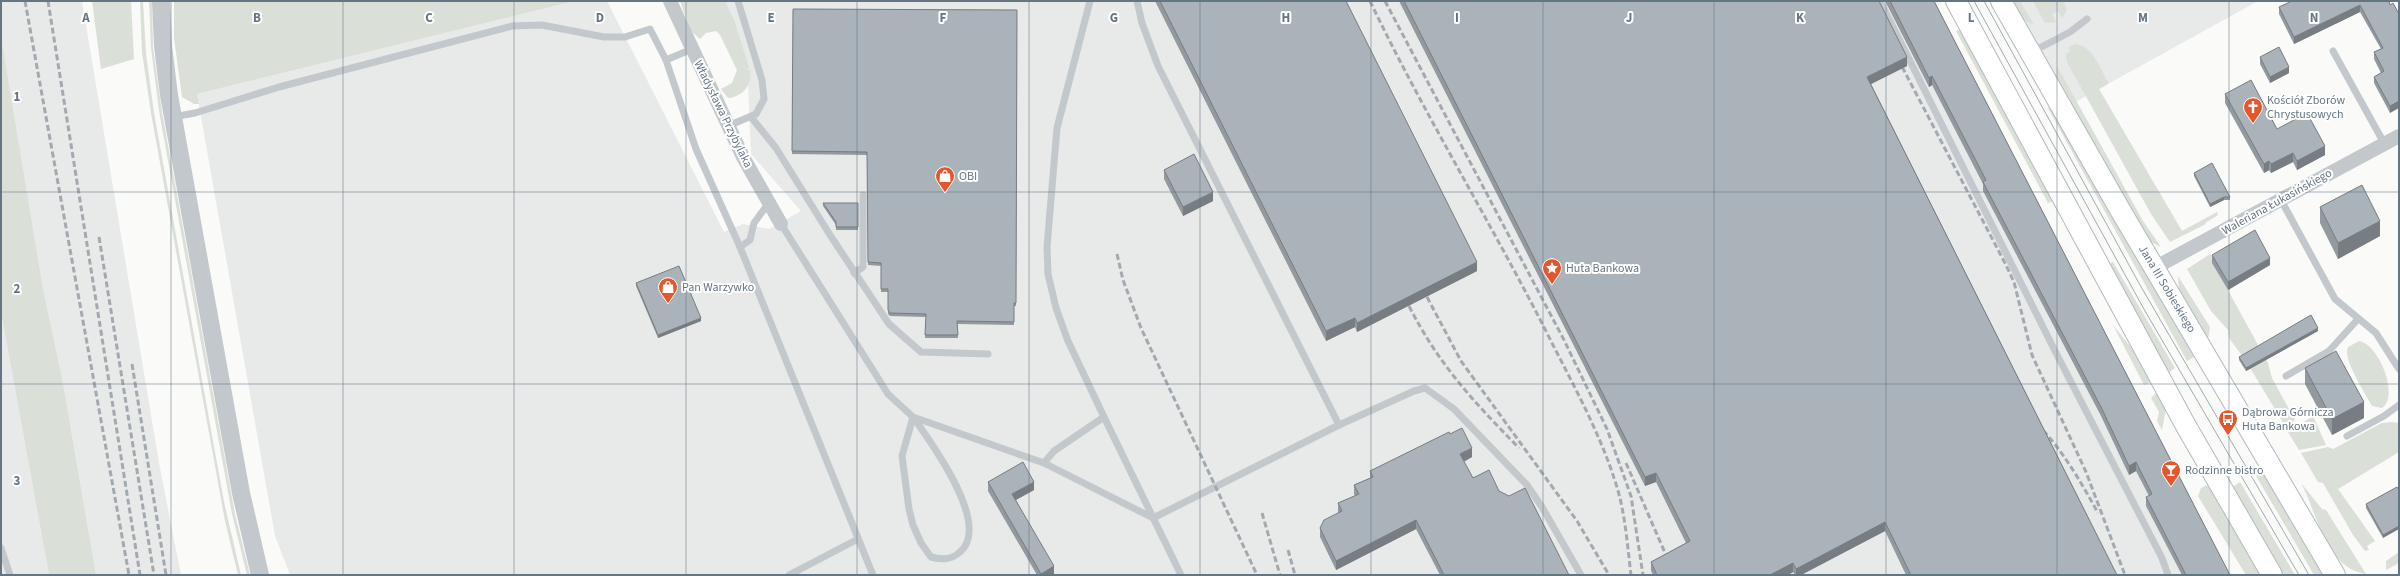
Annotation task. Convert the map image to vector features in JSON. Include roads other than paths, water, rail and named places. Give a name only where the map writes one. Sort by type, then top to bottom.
[{"type":"main road","points":[[1956,1],[2186,426],[2272,575]]},
{"type":"main road","name":"Jana III Sobieskiego","points":[[2001,1],[2154,268],[2335,575]]},
{"type":"street","points":[[161,1],[163,46],[173,117],[241,493],[260,575]]},
{"type":"street","name":"Władysława Przybylaka","points":[[670,1],[728,126],[768,204],[781,224]]},
{"type":"street","name":"Waleriana Łukasińskiego","points":[[2154,268],[2399,136]]},
{"type":"lane","points":[[728,126],[751,117],[762,105],[764,90],[743,12],[738,1]]},
{"type":"lane","points":[[1090,1],[1057,128],[1047,246],[1048,274],[1056,308],[1068,341],[1181,575]]},
{"type":"lane","points":[[1137,1],[1142,23],[1158,66],[1340,425]]},
{"type":"lane","points":[[1880,1],[2055,351],[2162,558],[2168,575]]},
{"type":"lane","points":[[2031,53],[2070,32],[2087,19]]},
{"type":"lane","points":[[173,117],[195,113],[279,87],[512,26],[542,25],[604,37],[625,37],[650,29],[666,60],[696,149],[740,247],[873,575]]},
{"type":"lane","points":[[666,60],[692,49]]},
{"type":"lane","points":[[2333,51],[2384,143]]},
{"type":"lane","points":[[751,117],[776,148],[854,272],[889,324],[921,352],[988,354]]},
{"type":"lane","points":[[854,272],[863,267],[863,195]]},
{"type":"lane","points":[[2281,200],[2335,299],[2376,333],[2399,369]]},
{"type":"lane","points":[[740,247],[750,240],[754,223],[768,204]]},
{"type":"lane","points":[[781,224],[888,394],[913,417],[947,468],[964,505],[970,528],[966,547],[956,556],[944,560],[931,557],[921,543],[913,526],[909,509],[902,456],[913,417]]},
{"type":"lane","points":[[2286,376],[2329,351],[2358,319]]},
{"type":"lane","points":[[1153,518],[1340,425],[1414,391],[1425,388],[1440,397],[1454,409],[1533,494],[1581,575]]},
{"type":"lane","points":[[2346,436],[2384,416],[2399,405]]},
{"type":"lane","points":[[913,417],[1044,463],[1153,518]]},
{"type":"lane","points":[[1044,463],[1054,451],[1104,417]]},
{"type":"lane","points":[[789,575],[858,539]]},
{"type":"lane","points":[[1,548],[3,564],[10,575]]},
{"type":"tram line","points":[[1974,1],[2145,311],[2299,575]]},
{"type":"tram line","points":[[1984,1],[2140,285],[2309,575]]},
{"type":"railway","points":[[25,1],[129,575]]},
{"type":"railway","points":[[48,1],[140,575]]},
{"type":"railway","points":[[1370,1],[1414,88],[1531,302],[1594,427],[1618,490],[1625,526],[1631,575]]},
{"type":"railway","points":[[1385,1],[1564,340],[1607,429],[1631,496],[1643,575]]},
{"type":"railway","points":[[1898,59],[2014,282],[2032,355],[2086,472],[2125,575]]},
{"type":"railway","points":[[99,237],[154,575]]},
{"type":"railway","points":[[1117,254],[1123,280],[1141,328],[1257,575]]},
{"type":"railway","points":[[1427,297],[1461,361],[1577,521],[1609,575]]},
{"type":"railway","points":[[1409,306],[1432,346],[1458,382],[1519,448]]},
{"type":"railway","points":[[132,364],[166,575]]},
{"type":"railway","points":[[2037,424],[2063,455],[2098,513]]},
{"type":"railway","points":[[1626,463],[1669,562]]},
{"type":"railway","points":[[1262,513],[1280,575]]},
{"type":"railway","points":[[1288,550],[1295,575]]},
{"type":"place","name":"Kościół Zborów Chrystusowych","points":[[2253,124]]},
{"type":"place","name":"OBI","points":[[945,193]]},
{"type":"place","name":"Huta Bankowa","points":[[1552,285]]},
{"type":"place","name":"Pan Warzywko","points":[[668,304]]},
{"type":"place","name":"Dąbrowa Górnicza Huta Bankowa","points":[[2228,436]]},
{"type":"place","name":"Rodzinne bistro","points":[[2171,487]]}]
